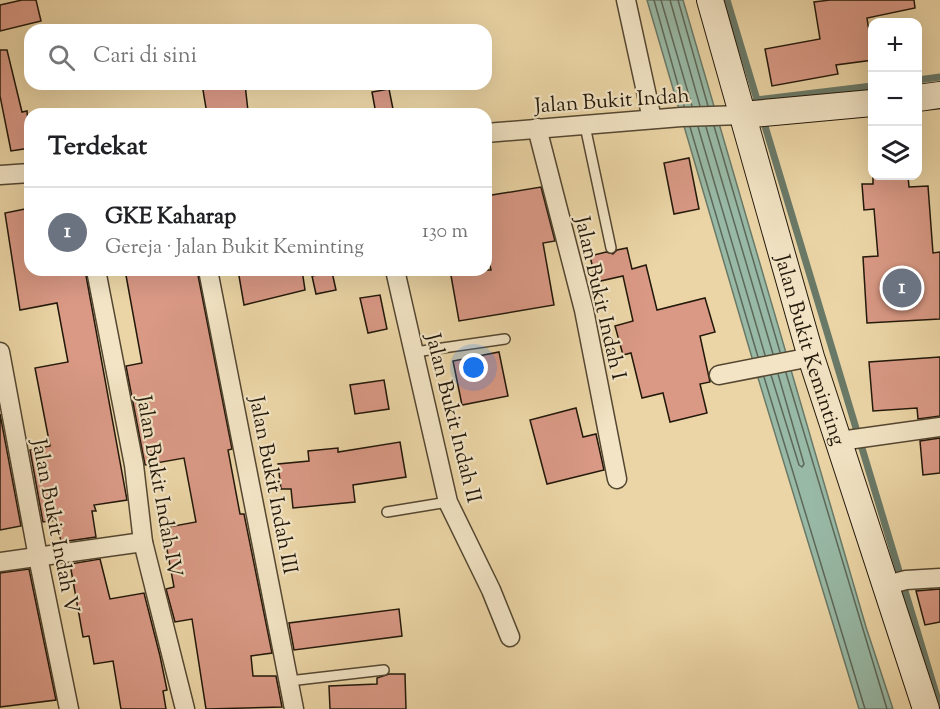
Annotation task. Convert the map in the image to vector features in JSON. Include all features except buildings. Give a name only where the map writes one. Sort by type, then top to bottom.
[{"type":"main road","name":"Jalan Bukit Keminting","points":[[710,0],[742,115],[800,359],[840,441],[926,709]]},
{"type":"main road","points":[[922,97],[940,95]]},
{"type":"main road","points":[[742,115],[868,103]]},
{"type":"street","points":[[626,0],[652,119]]},
{"type":"street","name":"Jalan Bukit Indah","points":[[492,132],[652,119],[742,115]]},
{"type":"street","name":"Jalan Bukit Indah I","points":[[537,128],[584,310],[616,479]]},
{"type":"street","points":[[0,176],[24,174]]},
{"type":"street","name":"Jalan Bukit Indah IV","points":[[97,276],[134,465],[143,542],[185,709]]},
{"type":"street","name":"Jalan Bukit Indah III","points":[[209,276],[294,709]]},
{"type":"street","name":"Jalan Bukit Indah II","points":[[396,276],[448,502],[491,590],[510,637]]},
{"type":"street","name":"Jalan Bukit Indah V","points":[[0,352],[69,709]]},
{"type":"street","points":[[719,375],[800,359]]},
{"type":"street","points":[[840,441],[940,428]]},
{"type":"street","points":[[0,562],[143,542]]},
{"type":"street","points":[[887,585],[906,580],[940,578]]},
{"type":"lane","points":[[585,126],[611,248]]},
{"type":"lane","points":[[415,352],[505,339]]},
{"type":"lane","points":[[387,512],[448,502]]},
{"type":"lane","points":[[289,681],[384,670]]},
{"type":"water","points":[[647,0],[683,0],[866,627],[893,709],[859,709],[755,368]]},
{"type":"waterway","points":[[727,0],[940,707]]},
{"type":"waterway","points":[[922,79],[940,77]]},
{"type":"waterway","points":[[756,100],[868,86]]},
{"type":"place","name":"GKE Kaharap","points":[[902,288]]}]
